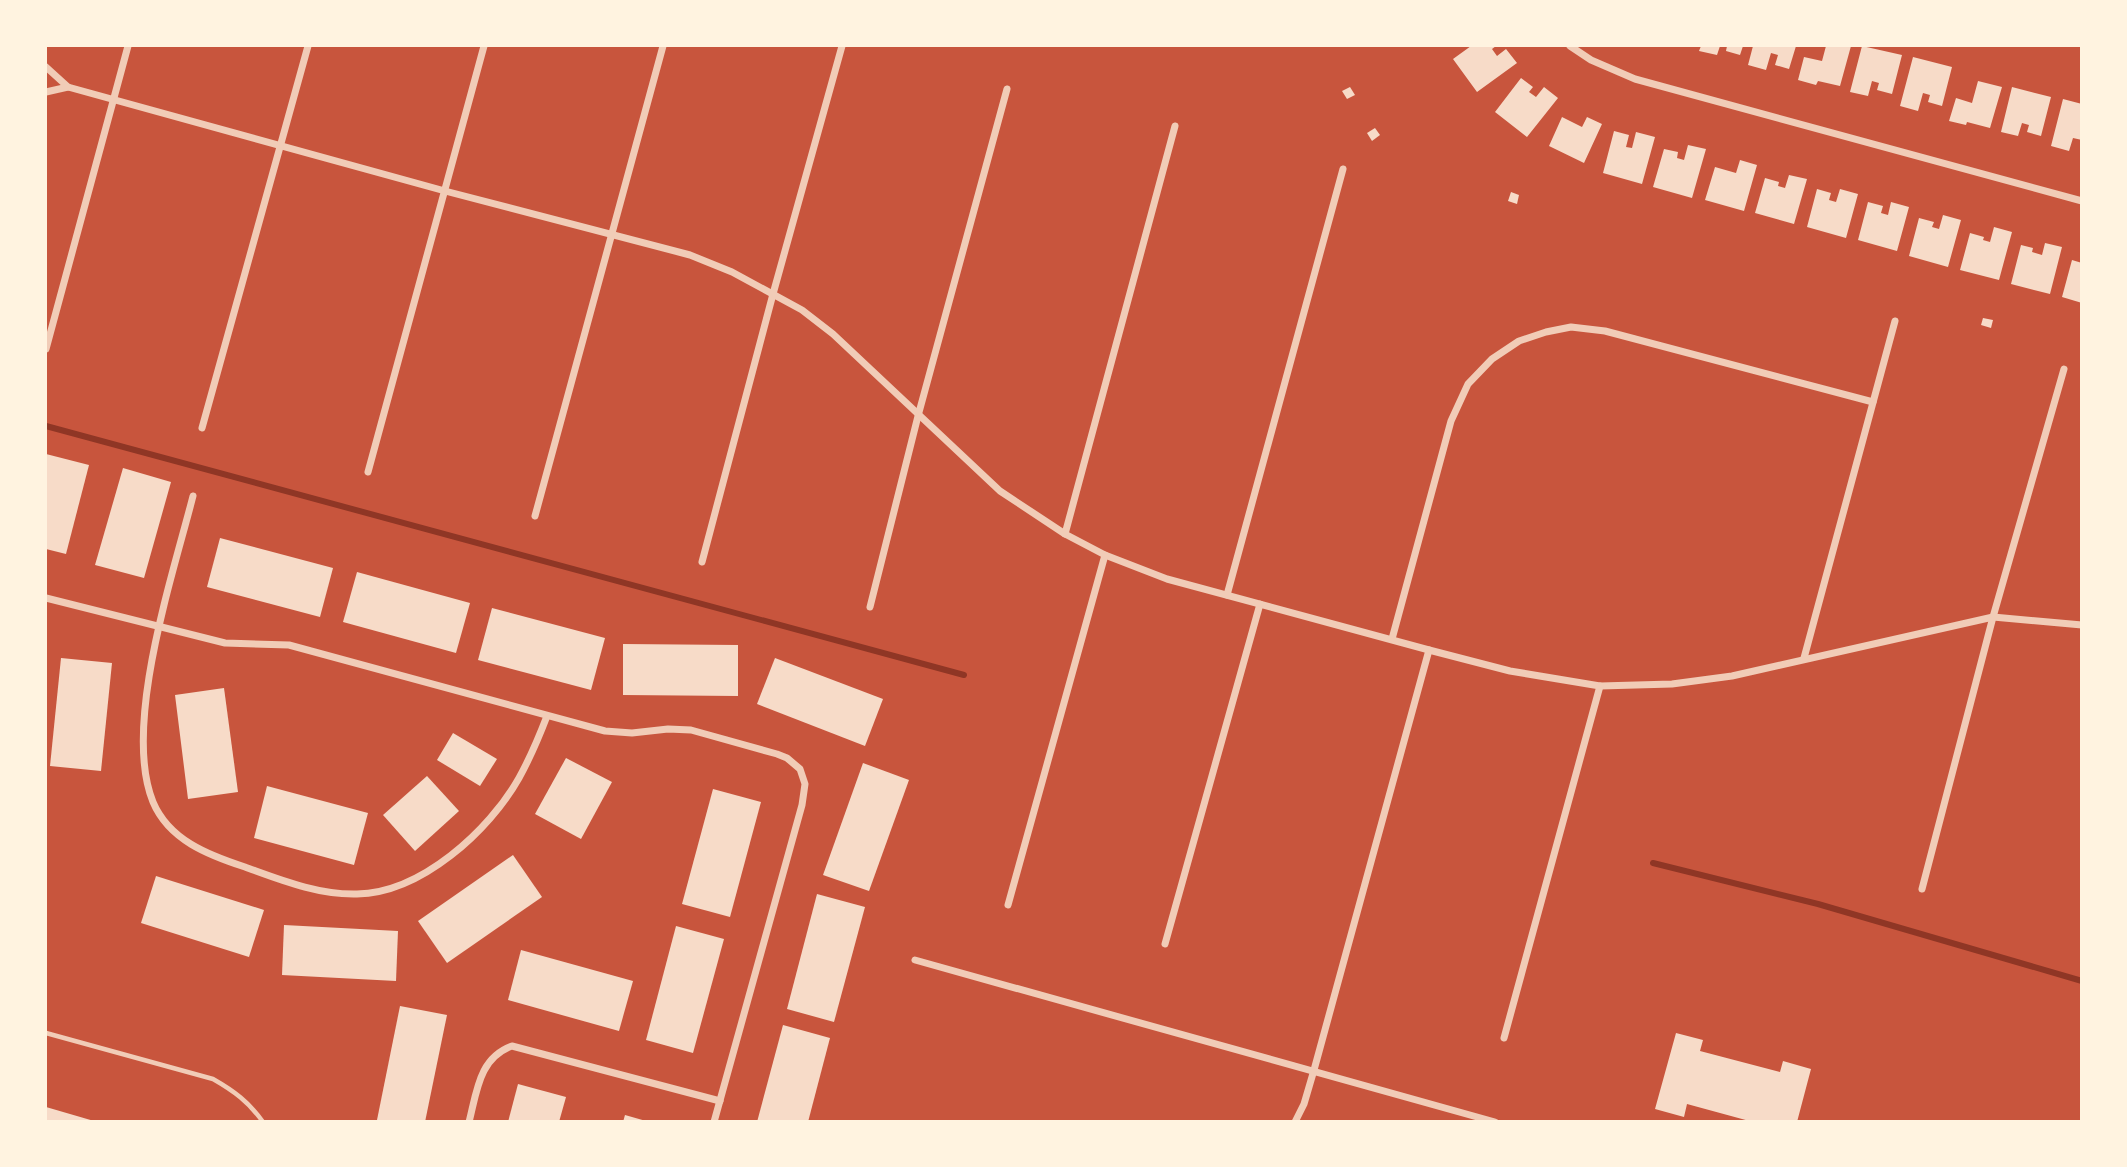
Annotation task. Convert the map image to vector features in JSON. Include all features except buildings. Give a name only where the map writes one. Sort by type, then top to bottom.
[{"type":"street","points":[[46,349],[128,46]]},
{"type":"street","points":[[202,428],[308,46]]},
{"type":"street","points":[[368,472],[484,46]]},
{"type":"street","points":[[535,516],[663,46]]},
{"type":"street","points":[[702,562],[842,46]]},
{"type":"street","points":[[1570,46],[1591,60],[1635,79],[2081,201]]},
{"type":"street","points":[[46,67],[68,87],[690,255],[732,272],[802,310],[833,334],[1000,491],[1065,534],[1105,555],[1167,579],[1510,671],[1600,686],[1672,684],[1732,676],[1993,617],[2081,625]]},
{"type":"street","points":[[46,92],[68,87]]},
{"type":"street","points":[[870,607],[1006,89]]},
{"type":"street","points":[[1065,534],[1175,126]]},
{"type":"street","points":[[1227,595],[1343,169]]},
{"type":"street","points":[[1804,658],[1895,321]]},
{"type":"street","points":[[1392,639],[1451,421],[1468,384],[1492,359],[1519,341],[1571,327],[1605,331],[1873,402]]},
{"type":"street","points":[[1922,889],[1993,617],[2064,369]]},
{"type":"street","points":[[193,496],[160,626],[146,695],[144,727],[147,779],[153,802],[165,822],[182,839],[200,850],[307,888],[332,893],[359,894],[384,890],[429,871],[453,854],[494,812],[518,780],[547,716]]},
{"type":"street","points":[[1008,905],[1105,555]]},
{"type":"street","points":[[46,598],[225,643],[289,645],[605,731],[632,733],[668,729],[691,730],[787,758],[800,769],[805,784],[802,805],[714,1122]]},
{"type":"street","points":[[1165,944],[1260,604]]},
{"type":"street","points":[[1295,1122],[1304,1104],[1314,1070],[1429,649]]},
{"type":"street","points":[[1504,1038],[1600,686]]},
{"type":"street","points":[[915,960],[1496,1122]]},
{"type":"street","points":[[469,1122],[480,1078],[488,1063],[497,1052],[512,1046],[719,1101]]},
{"type":"lane","points":[[46,1033],[213,1079],[237,1092],[250,1103],[263,1122]]},
{"type":"waterway","points":[[46,426],[964,675]]},
{"type":"waterway","points":[[1653,863],[1818,904],[2082,981]]}]
